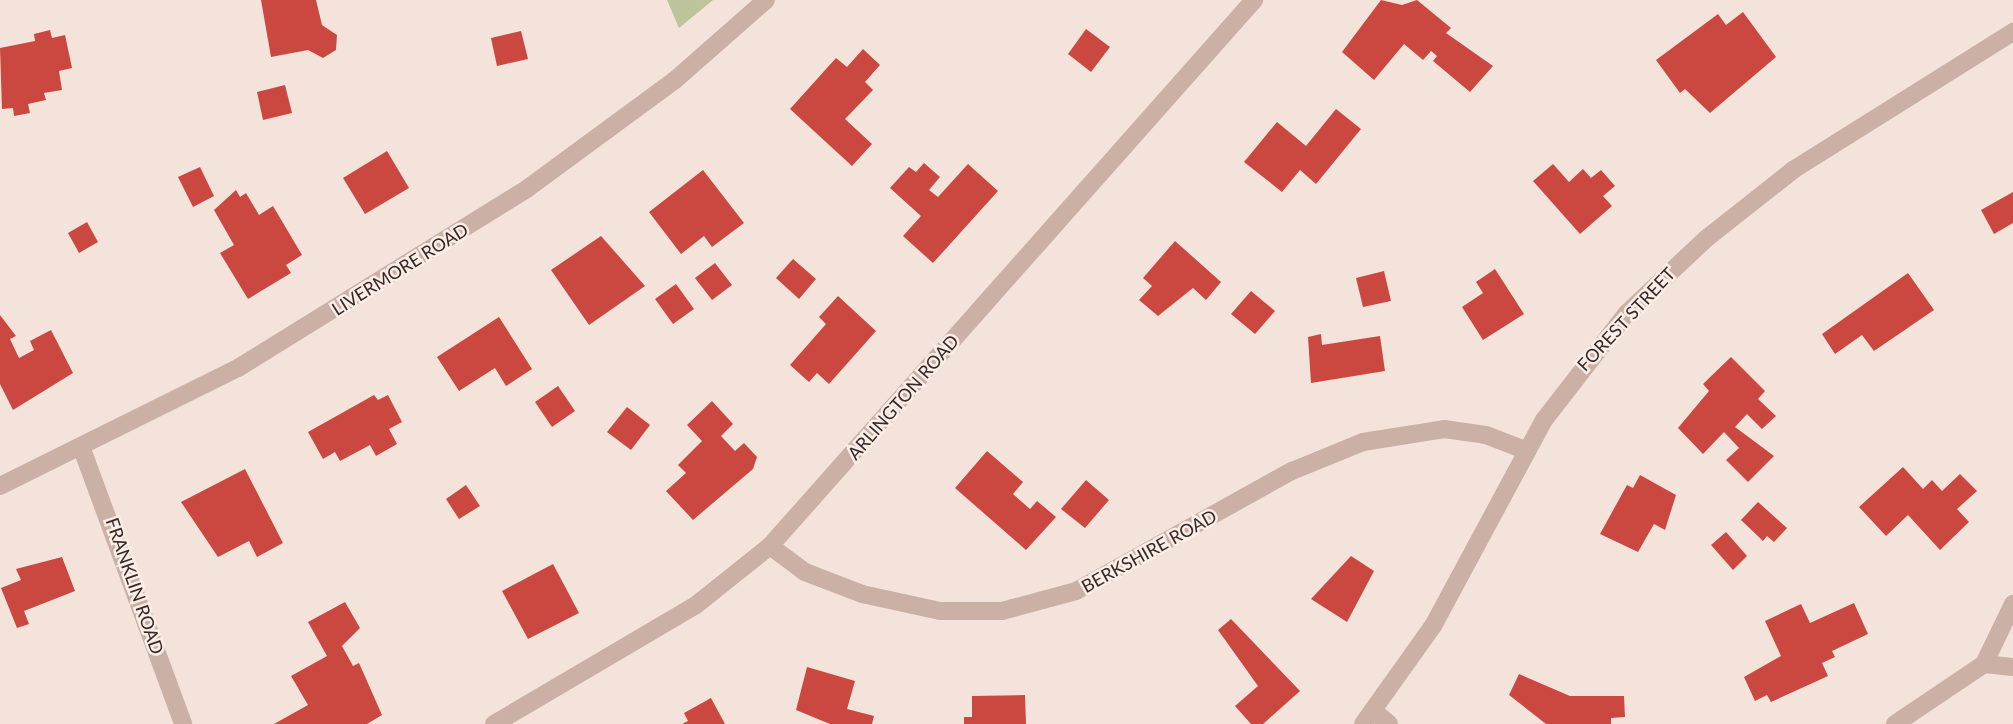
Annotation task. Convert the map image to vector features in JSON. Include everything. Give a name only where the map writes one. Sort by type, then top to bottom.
[{"type":"street","name":"LIVERMORE ROAD","points":[[0,486],[82,449],[284,342],[528,188],[675,80],[766,0]]},
{"type":"street","name":"ARLINGTON ROAD","points":[[494,724],[696,605],[770,546],[1254,0]]},
{"type":"street","name":"FOREST STREET","points":[[1368,718],[1433,626],[1525,450],[1602,340],[1707,238],[1856,126],[2013,32]]},
{"type":"street","name":"BERKSHIRE ROAD","points":[[770,546],[804,572],[862,594],[940,611],[1002,611],[1076,591],[1292,471],[1363,442],[1444,429],[1486,435],[1525,450]]},
{"type":"street","name":"FRANKLIN ROAD","points":[[82,449],[183,724]]},
{"type":"street","points":[[1895,724],[1984,664],[2013,604]]},
{"type":"street","points":[[1984,664],[2013,667]]},
{"type":"street","points":[[1368,718],[1389,724]]},
{"type":"green space","points":[[667,0],[713,0],[679,28]]},
{"type":"building","points":[[261,0],[316,0],[322,25],[337,35],[336,50],[323,58],[308,50],[271,57]]},
{"type":"building","points":[[1381,0],[1402,5],[1417,0],[1451,28],[1446,33],[1493,66],[1470,92],[1433,61],[1437,56],[1431,51],[1423,60],[1404,44],[1374,80],[1342,52]]},
{"type":"building","points":[[1743,12],[1776,57],[1710,113],[1685,89],[1680,93],[1656,60],[1718,14],[1726,25]]},
{"type":"building","points":[[1086,29],[1110,47],[1091,72],[1068,54]]},
{"type":"building","points":[[50,30],[52,38],[65,35],[72,68],[59,71],[62,90],[44,93],[46,100],[28,104],[30,113],[14,116],[13,108],[2,109],[0,48],[35,41],[34,34]]},
{"type":"building","points":[[521,31],[528,59],[497,66],[491,38]]},
{"type":"building","points":[[863,49],[880,65],[865,82],[873,90],[845,119],[872,144],[852,166],[790,109],[836,58],[847,67]]},
{"type":"building","points":[[285,85],[292,113],[263,120],[257,92]]},
{"type":"building","points":[[1336,109],[1361,129],[1316,184],[1300,170],[1282,192],[1244,162],[1277,122],[1306,146]]},
{"type":"building","points":[[387,151],[409,188],[365,214],[343,178]]},
{"type":"building","points":[[924,163],[940,177],[929,190],[938,197],[968,164],[998,191],[933,263],[903,236],[921,216],[890,188],[909,167],[916,172]]},
{"type":"building","points":[[1553,164],[1569,182],[1583,169],[1591,178],[1601,170],[1615,186],[1603,196],[1612,206],[1580,234],[1533,181]]},
{"type":"building","points":[[200,167],[214,196],[193,207],[178,177]]},
{"type":"building","points":[[703,170],[744,223],[712,247],[704,236],[681,254],[649,212]]},
{"type":"building","points":[[236,190],[240,197],[246,193],[259,215],[273,206],[302,255],[286,265],[291,273],[248,299],[220,253],[234,245],[214,210]]},
{"type":"building","points":[[2013,192],[2013,223],[1994,234],[1981,210]]},
{"type":"building","points":[[87,222],[98,242],[79,253],[68,233]]},
{"type":"building","points":[[601,236],[645,286],[589,325],[551,270]]},
{"type":"building","points":[[1175,241],[1221,282],[1206,300],[1193,288],[1158,316],[1139,300],[1152,286],[1143,278]]},
{"type":"building","points":[[793,259],[816,279],[799,299],[776,278]]},
{"type":"building","points":[[715,263],[732,285],[712,300],[695,278]]},
{"type":"building","points":[[1495,269],[1524,314],[1483,340],[1462,307],[1483,293],[1476,282]]},
{"type":"building","points":[[1384,271],[1391,301],[1363,307],[1356,278]]},
{"type":"building","points":[[1908,273],[1934,310],[1874,351],[1862,335],[1835,354],[1822,334]]},
{"type":"building","points":[[676,284],[694,309],[673,324],[655,299]]},
{"type":"building","points":[[1251,291],[1275,311],[1255,334],[1231,314]]},
{"type":"building","points":[[838,296],[876,331],[829,384],[817,373],[809,382],[790,365],[826,324],[819,317]]},
{"type":"building","points":[[0,315],[16,336],[10,339],[19,358],[34,350],[30,341],[51,330],[73,373],[13,410],[0,384]]},
{"type":"building","points":[[499,317],[532,369],[506,386],[495,368],[459,391],[437,357]]},
{"type":"building","points":[[1321,334],[1322,345],[1380,336],[1385,371],[1311,383],[1308,337]]},
{"type":"building","points":[[1731,357],[1765,391],[1758,399],[1776,416],[1762,429],[1747,414],[1735,427],[1774,456],[1748,482],[1726,460],[1739,448],[1724,432],[1703,454],[1678,428],[1709,391],[1703,384]]},
{"type":"building","points":[[558,386],[575,411],[552,427],[535,402]]},
{"type":"building","points":[[374,395],[378,400],[388,395],[402,422],[389,429],[397,444],[376,456],[370,445],[340,461],[335,452],[323,459],[308,432]]},
{"type":"building","points":[[712,401],[733,424],[721,436],[735,451],[744,443],[757,457],[753,469],[693,520],[666,491],[686,473],[678,465],[702,441],[687,425]]},
{"type":"building","points":[[627,407],[650,425],[631,450],[607,432]]},
{"type":"building","points":[[987,451],[1023,482],[1013,494],[1030,509],[1037,501],[1056,517],[1026,550],[955,488]]},
{"type":"building","points":[[1903,467],[1923,489],[1932,480],[1942,491],[1960,474],[1977,491],[1957,509],[1969,522],[1940,550],[1908,515],[1886,536],[1859,507]]},
{"type":"building","points":[[245,469],[283,543],[257,557],[249,541],[218,557],[181,502]]},
{"type":"building","points":[[1640,475],[1676,495],[1665,530],[1654,524],[1638,552],[1600,534],[1627,485],[1633,488]]},
{"type":"building","points":[[1086,480],[1109,500],[1085,528],[1061,509]]},
{"type":"building","points":[[466,485],[480,506],[459,519],[446,499]]},
{"type":"building","points":[[1758,502],[1787,528],[1774,542],[1767,536],[1763,541],[1741,520]]},
{"type":"building","points":[[1726,532],[1747,556],[1733,570],[1711,545]]},
{"type":"building","points":[[1351,556],[1374,571],[1347,622],[1311,599]]},
{"type":"building","points":[[62,557],[75,591],[24,611],[29,624],[17,628],[1,588],[21,580],[16,569]]},
{"type":"building","points":[[553,564],[579,613],[528,639],[502,591]]},
{"type":"building","points":[[345,602],[360,628],[342,646],[353,666],[359,663],[382,715],[367,724],[274,724],[308,705],[291,676],[327,656],[308,622]]},
{"type":"building","points":[[1854,603],[1868,634],[1832,651],[1835,657],[1822,663],[1828,676],[1771,702],[1767,695],[1755,701],[1744,677],[1781,656],[1765,621],[1801,604],[1810,623]]},
{"type":"building","points":[[1231,619],[1300,691],[1263,724],[1251,724],[1235,706],[1258,686],[1218,630]]},
{"type":"building","points":[[807,667],[855,681],[847,709],[874,716],[872,724],[830,724],[796,710]]},
{"type":"building","points":[[1519,674],[1570,696],[1624,696],[1625,717],[1611,718],[1611,724],[1546,724],[1509,695]]},
{"type":"building","points":[[1025,695],[1026,724],[964,724],[964,717],[972,717],[972,696]]},
{"type":"building","points":[[711,698],[725,724],[682,724],[688,721],[684,713]]}]
